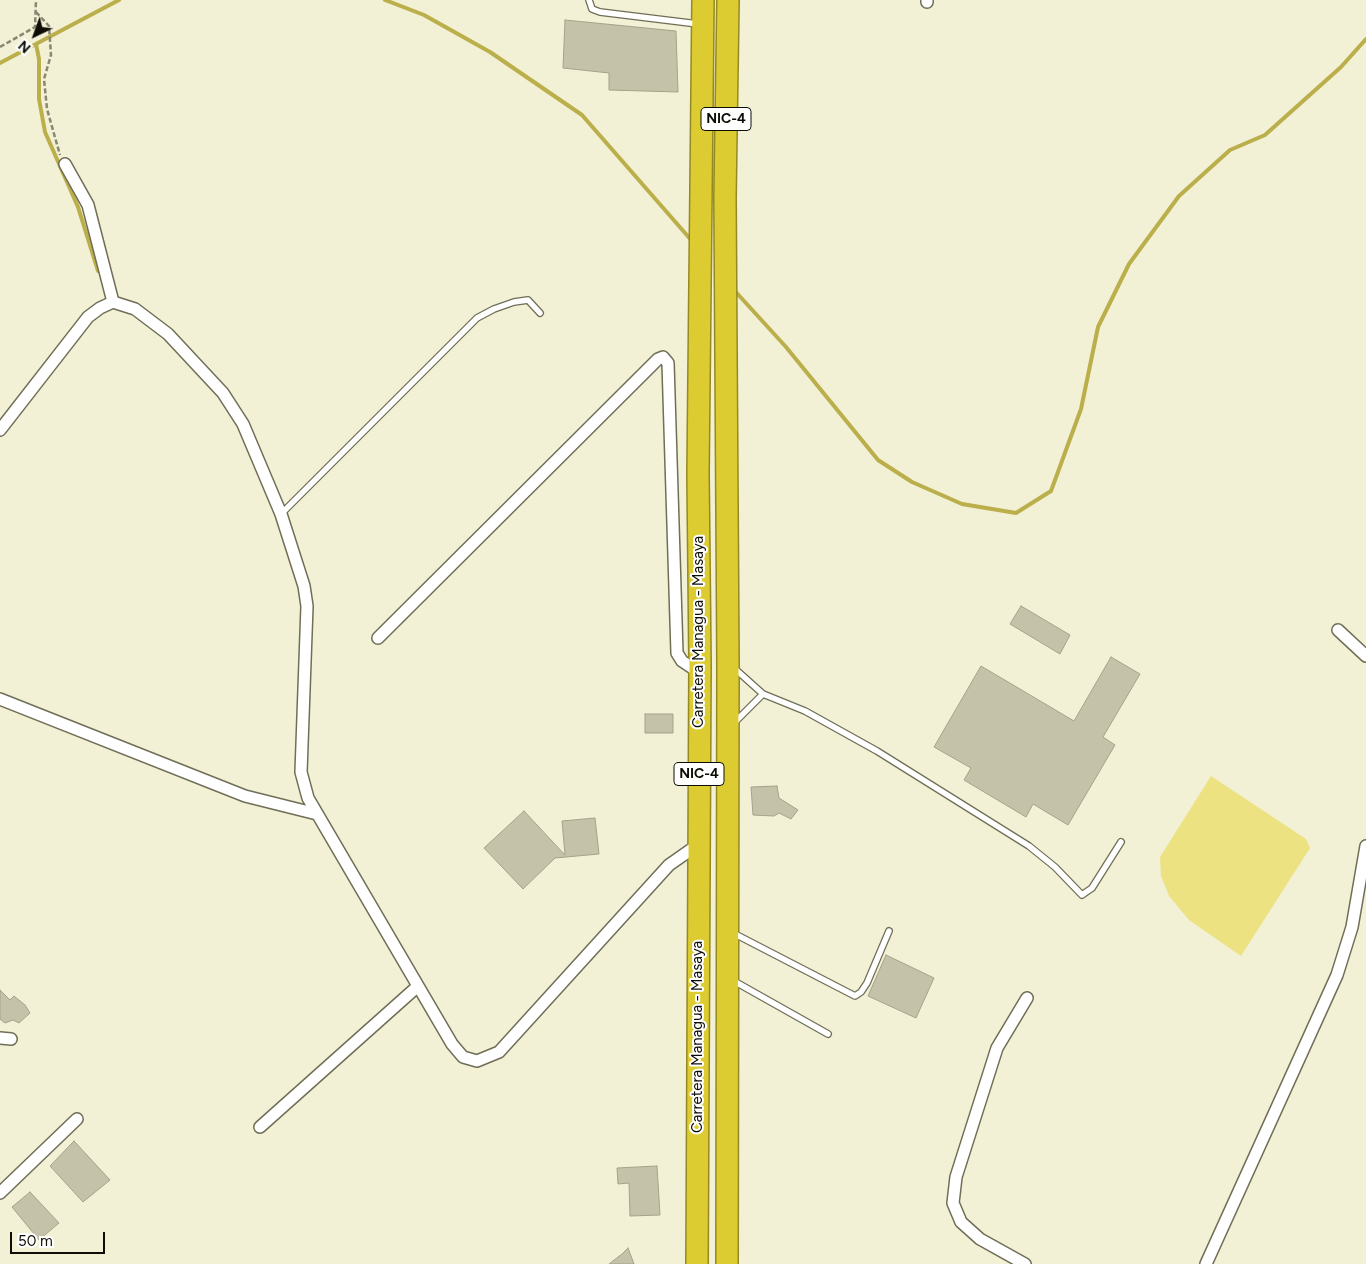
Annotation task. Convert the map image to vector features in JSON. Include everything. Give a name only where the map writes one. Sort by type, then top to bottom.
[{"type":"highway","name":"Carretera Managua - Masaya","points":[[697,1264],[700,673],[699,204],[703,0]]},
{"type":"highway","name":"Carretera Managua - Masaya","points":[[726,1264],[728,664],[726,238],[728,0]]},
{"type":"highway","points":[[699,584],[706,618],[709,651],[716,660],[728,664]]},
{"type":"highway","points":[[699,844],[715,817],[714,767],[718,748],[727,731]]},
{"type":"highway","points":[[697,1197],[700,1205],[707,1210],[716,1210],[722,1205],[726,1197]]},
{"type":"highway","points":[[698,1241],[700,1232],[707,1226],[717,1226],[724,1232],[727,1241]]},
{"type":"street","points":[[65,164],[88,205],[113,302]]},
{"type":"street","points":[[0,430],[88,317],[100,308],[113,302],[135,309],[168,334],[223,393],[242,424],[281,514],[304,586],[306,606],[301,772],[308,798],[452,1044],[463,1057],[477,1062],[499,1052],[669,866],[699,844]]},
{"type":"street","points":[[378,638],[651,366],[663,357],[668,363],[677,652],[682,661],[700,673]]},
{"type":"street","points":[[1338,630],[1366,656]]},
{"type":"street","points":[[0,698],[245,796],[317,814]]},
{"type":"street","points":[[1206,1264],[1337,975],[1352,927],[1366,846]]},
{"type":"street","points":[[260,1127],[418,986]]},
{"type":"street","points":[[1025,1264],[980,1239],[961,1222],[953,1203],[956,1177],[997,1048],[1027,998]]},
{"type":"street","points":[[0,1193],[77,1119]]},
{"type":"lane","points":[[589,0],[592,9],[600,12],[702,25]]},
{"type":"lane","points":[[281,514],[477,318],[507,304],[528,300],[540,313]]},
{"type":"lane","points":[[728,664],[763,694],[804,711],[877,751],[1029,846],[1055,867],[1082,896],[1092,888],[1121,842]]},
{"type":"lane","points":[[727,731],[763,694]]},
{"type":"lane","points":[[727,930],[855,996],[861,992],[867,983],[889,931]]},
{"type":"lane","points":[[727,977],[828,1034]]},
{"type":"path","points":[[0,47],[36,26],[36,0]]},
{"type":"path","points":[[36,12],[49,26],[51,54],[44,79],[46,109],[57,148],[65,164]]},
{"type":"shaded area","points":[[1211,776],[1306,839],[1310,848],[1241,956],[1189,920],[1169,896],[1161,876],[1160,857]]},
{"type":"building","points":[[565,20],[676,31],[678,92],[609,90],[609,73],[563,68]]},
{"type":"building","points":[[1021,606],[1070,635],[1060,654],[1010,624]]},
{"type":"building","points":[[1111,657],[1140,674],[1103,737],[1115,745],[1068,825],[1033,804],[1026,817],[964,780],[971,768],[934,747],[981,666],[1074,721]]},
{"type":"building","points":[[645,714],[673,714],[673,733],[645,733]]},
{"type":"building","points":[[777,786],[779,798],[798,810],[791,819],[779,813],[774,816],[753,815],[751,787]]},
{"type":"building","points":[[524,811],[565,855],[562,821],[595,818],[599,854],[555,858],[523,889],[484,848]]},
{"type":"building","points":[[886,955],[934,978],[916,1018],[868,996]]},
{"type":"building","points":[[0,990],[10,1000],[14,996],[25,1005],[30,1013],[19,1023],[13,1020],[5,1023],[0,1019]]},
{"type":"building","points":[[74,1141],[110,1180],[83,1202],[50,1166]]},
{"type":"building","points":[[657,1166],[660,1215],[630,1216],[629,1183],[618,1184],[617,1168]]},
{"type":"building","points":[[30,1192],[59,1223],[39,1240],[12,1207]]},
{"type":"building","points":[[628,1248],[634,1264],[609,1264],[622,1254]]},
{"type":"waterway","points":[[0,63],[119,0]]},
{"type":"waterway","points":[[385,0],[424,15],[490,52],[582,115],[692,241]]},
{"type":"waterway","points":[[734,290],[786,347],[878,460],[912,482],[962,504],[1016,513],[1051,491],[1081,409],[1098,327],[1129,264],[1179,196],[1230,150],[1265,135],[1341,67],[1366,39]]},
{"type":"waterway","points":[[36,44],[39,59],[39,99],[45,132],[78,207],[98,271]]}]
